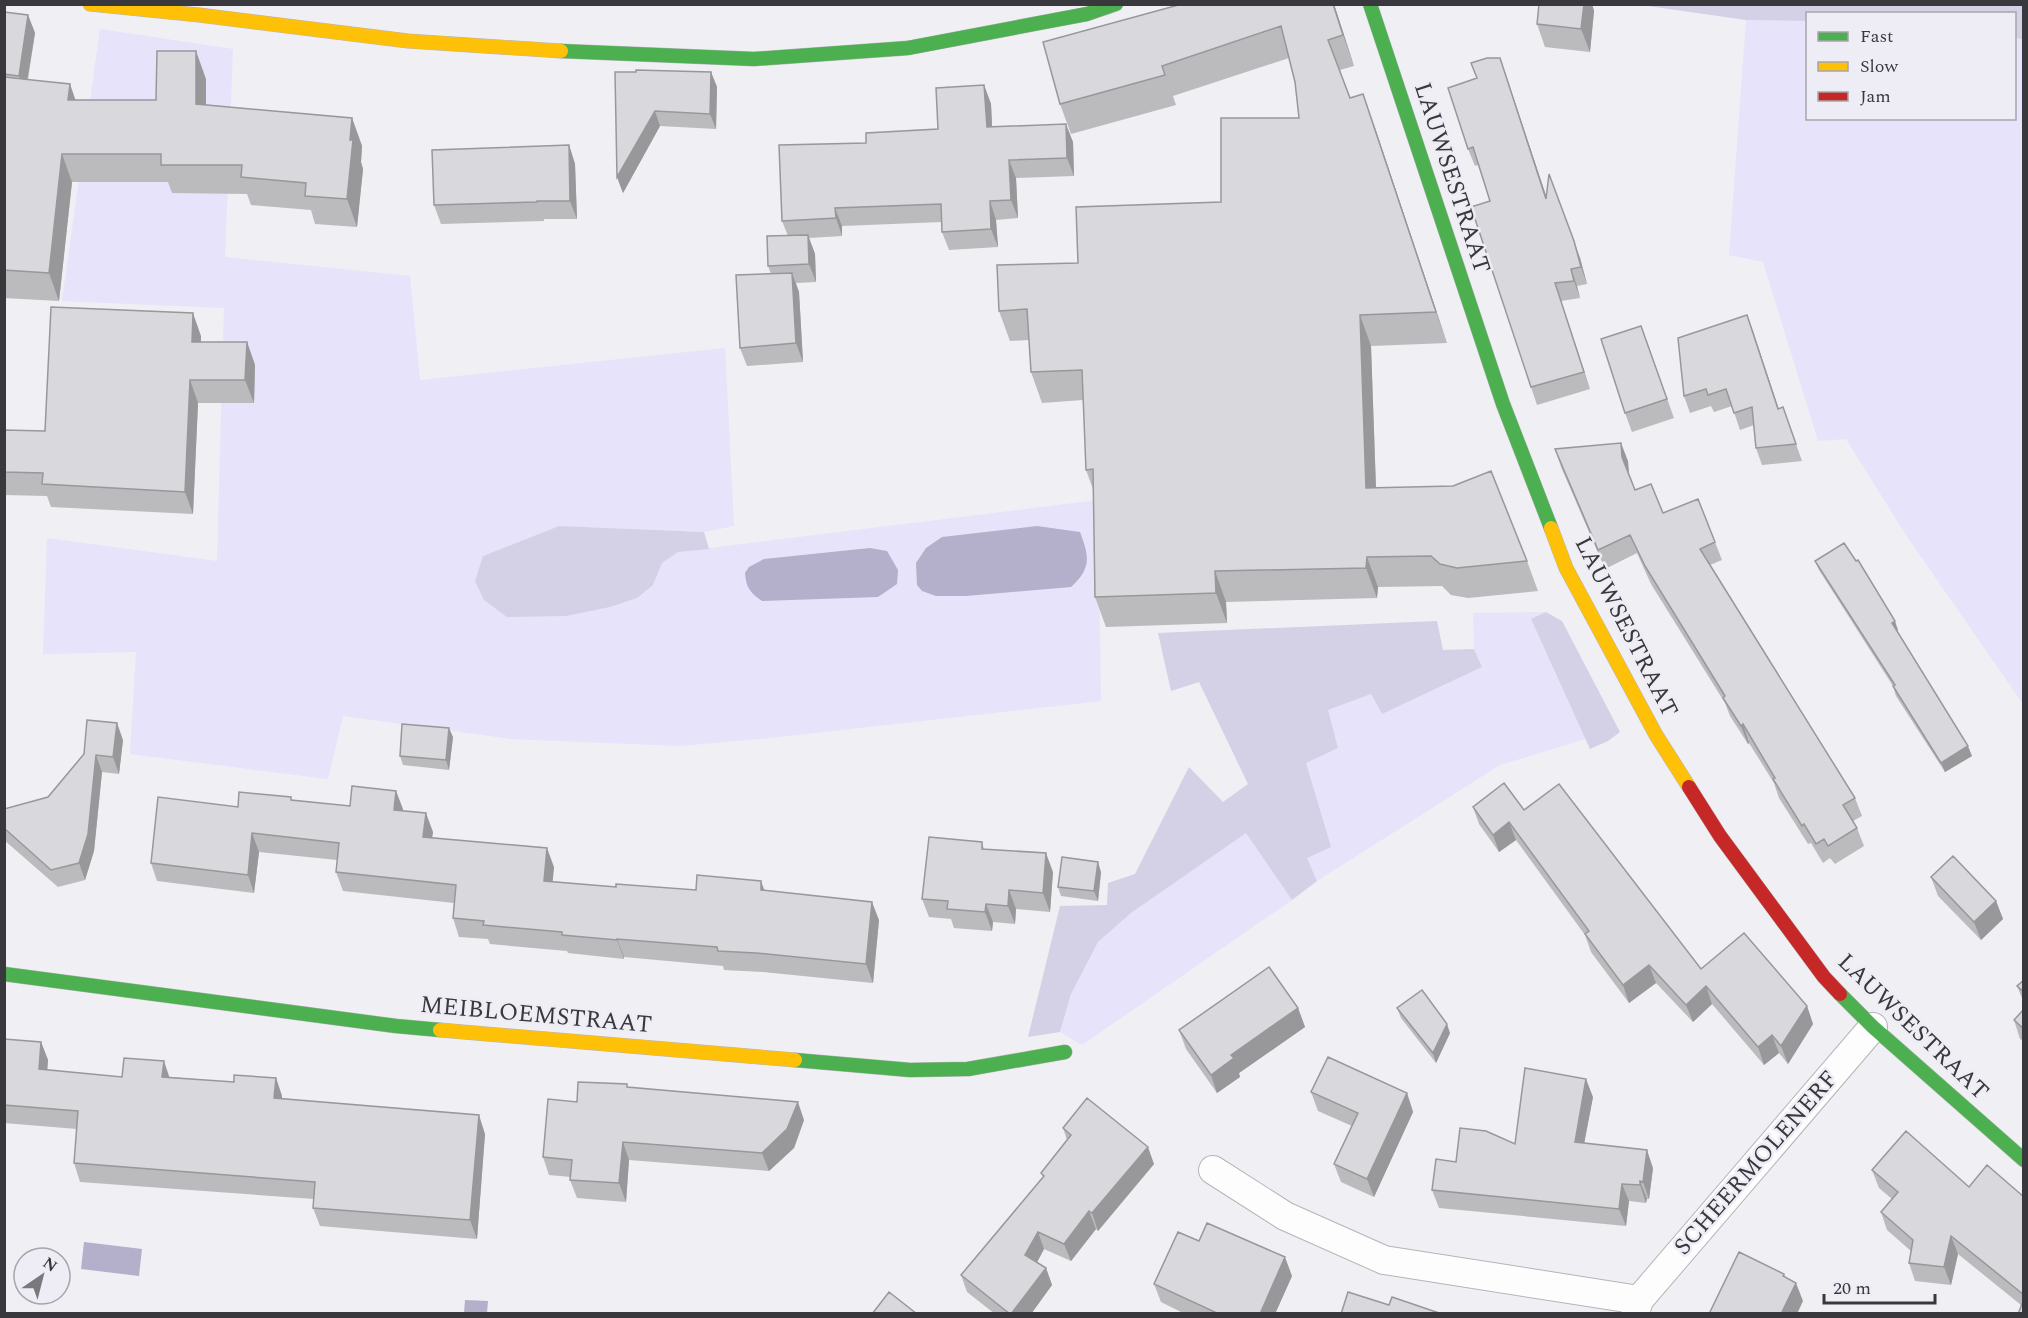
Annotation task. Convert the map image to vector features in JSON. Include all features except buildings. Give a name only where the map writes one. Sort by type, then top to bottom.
[{"type":"street","points":[[90,4],[200,15],[408,42],[754,59],[908,48],[1087,14],[1116,4]]},
{"type":"street","name":"LAUWSESTRAAT","points":[[1370,4],[1503,404],[1566,568],[1656,735],[1720,836],[1824,977],[1873,1027],[2024,1161]]},
{"type":"street","name":"MEIBLOEMSTRAAT","points":[[4,974],[396,1026],[910,1070],[968,1069],[1065,1052]]},
{"type":"street","name":"SCHEERMOLENERF","points":[[1213,1170],[1285,1216],[1384,1260],[1637,1307],[1873,1027]]},
{"type":"shaded area","points":[[1641,5],[2016,5],[2023,6],[2023,40],[2016,37],[2016,12],[1806,12],[1806,21],[1746,20]]},
{"type":"shaded area","points":[[1746,20],[1806,21],[1806,120],[2016,120],[2016,37],[2023,40],[2023,704],[1906,535],[1846,439],[1818,441],[1763,262],[1729,255]]},
{"type":"shaded area","points":[[100,29],[233,49],[225,257],[410,276],[420,380],[725,348],[734,526],[704,532],[559,526],[483,556],[653,585],[662,563],[678,552],[1098,500],[1101,701],[680,746],[512,739],[343,716],[328,779],[130,754],[136,652],[43,654],[47,538],[217,561],[224,308],[62,301]]},
{"type":"shaded area","points":[[559,526],[704,532],[709,549],[678,552],[662,563],[653,585],[637,598],[610,607],[566,616],[507,617],[484,600],[475,581],[483,556]]},
{"type":"shaded area","points":[[1037,526],[1080,532],[1087,561],[1083,574],[1071,587],[966,596],[936,596],[922,591],[917,585],[916,563],[926,548],[942,537]]},
{"type":"shaded area","points":[[870,548],[887,551],[898,570],[897,584],[878,597],[762,601],[752,592],[746,582],[745,573],[749,567],[764,559]]},
{"type":"shaded area","points":[[1546,612],[1531,619],[1586,739],[1500,765],[1317,881],[1307,858],[1306,763],[1338,748],[1328,710],[1371,694],[1382,714],[1482,667],[1474,649],[1473,613]]},
{"type":"shaded area","points":[[1546,612],[1562,621],[1620,732],[1608,741],[1590,749],[1531,619]]},
{"type":"shaded area","points":[[1437,621],[1443,650],[1474,649],[1482,667],[1382,714],[1371,694],[1328,710],[1338,748],[1306,763],[1331,847],[1307,858],[1317,881],[1292,900],[1246,833],[1131,913],[1098,942],[1071,994],[1060,1032],[1028,1037],[1060,906],[1107,905],[1108,883],[1135,874],[1189,767],[1223,802],[1248,784],[1199,682],[1171,691],[1158,633]]},
{"type":"shaded area","points":[[1246,832],[1292,900],[1082,1045],[1060,1032],[1071,994],[1098,942],[1131,913]]},
{"type":"shaded area","points":[[84,1242],[142,1249],[139,1276],[81,1269]]},
{"type":"shaded area","points":[[465,1300],[488,1301],[487,1313],[464,1313]]},
{"type":"traffic: fast","points":[[561,51],[754,59],[908,48],[1087,14],[1116,4]]},
{"type":"traffic: fast","points":[[1370,4],[1503,404],[1551,528]]},
{"type":"traffic: fast","points":[[4,974],[440,1030]]},
{"type":"traffic: fast","points":[[1840,994],[1873,1027],[2024,1160]]},
{"type":"traffic: fast","points":[[795,1060],[910,1070],[968,1069],[1065,1052]]},
{"type":"traffic: slow","points":[[90,4],[408,41],[561,51]]},
{"type":"traffic: slow","points":[[1551,528],[1566,568],[1656,735],[1689,787]]},
{"type":"traffic: slow","points":[[440,1030],[795,1060]]},
{"type":"traffic: jam","points":[[1689,787],[1720,836],[1824,977],[1840,994]]}]
